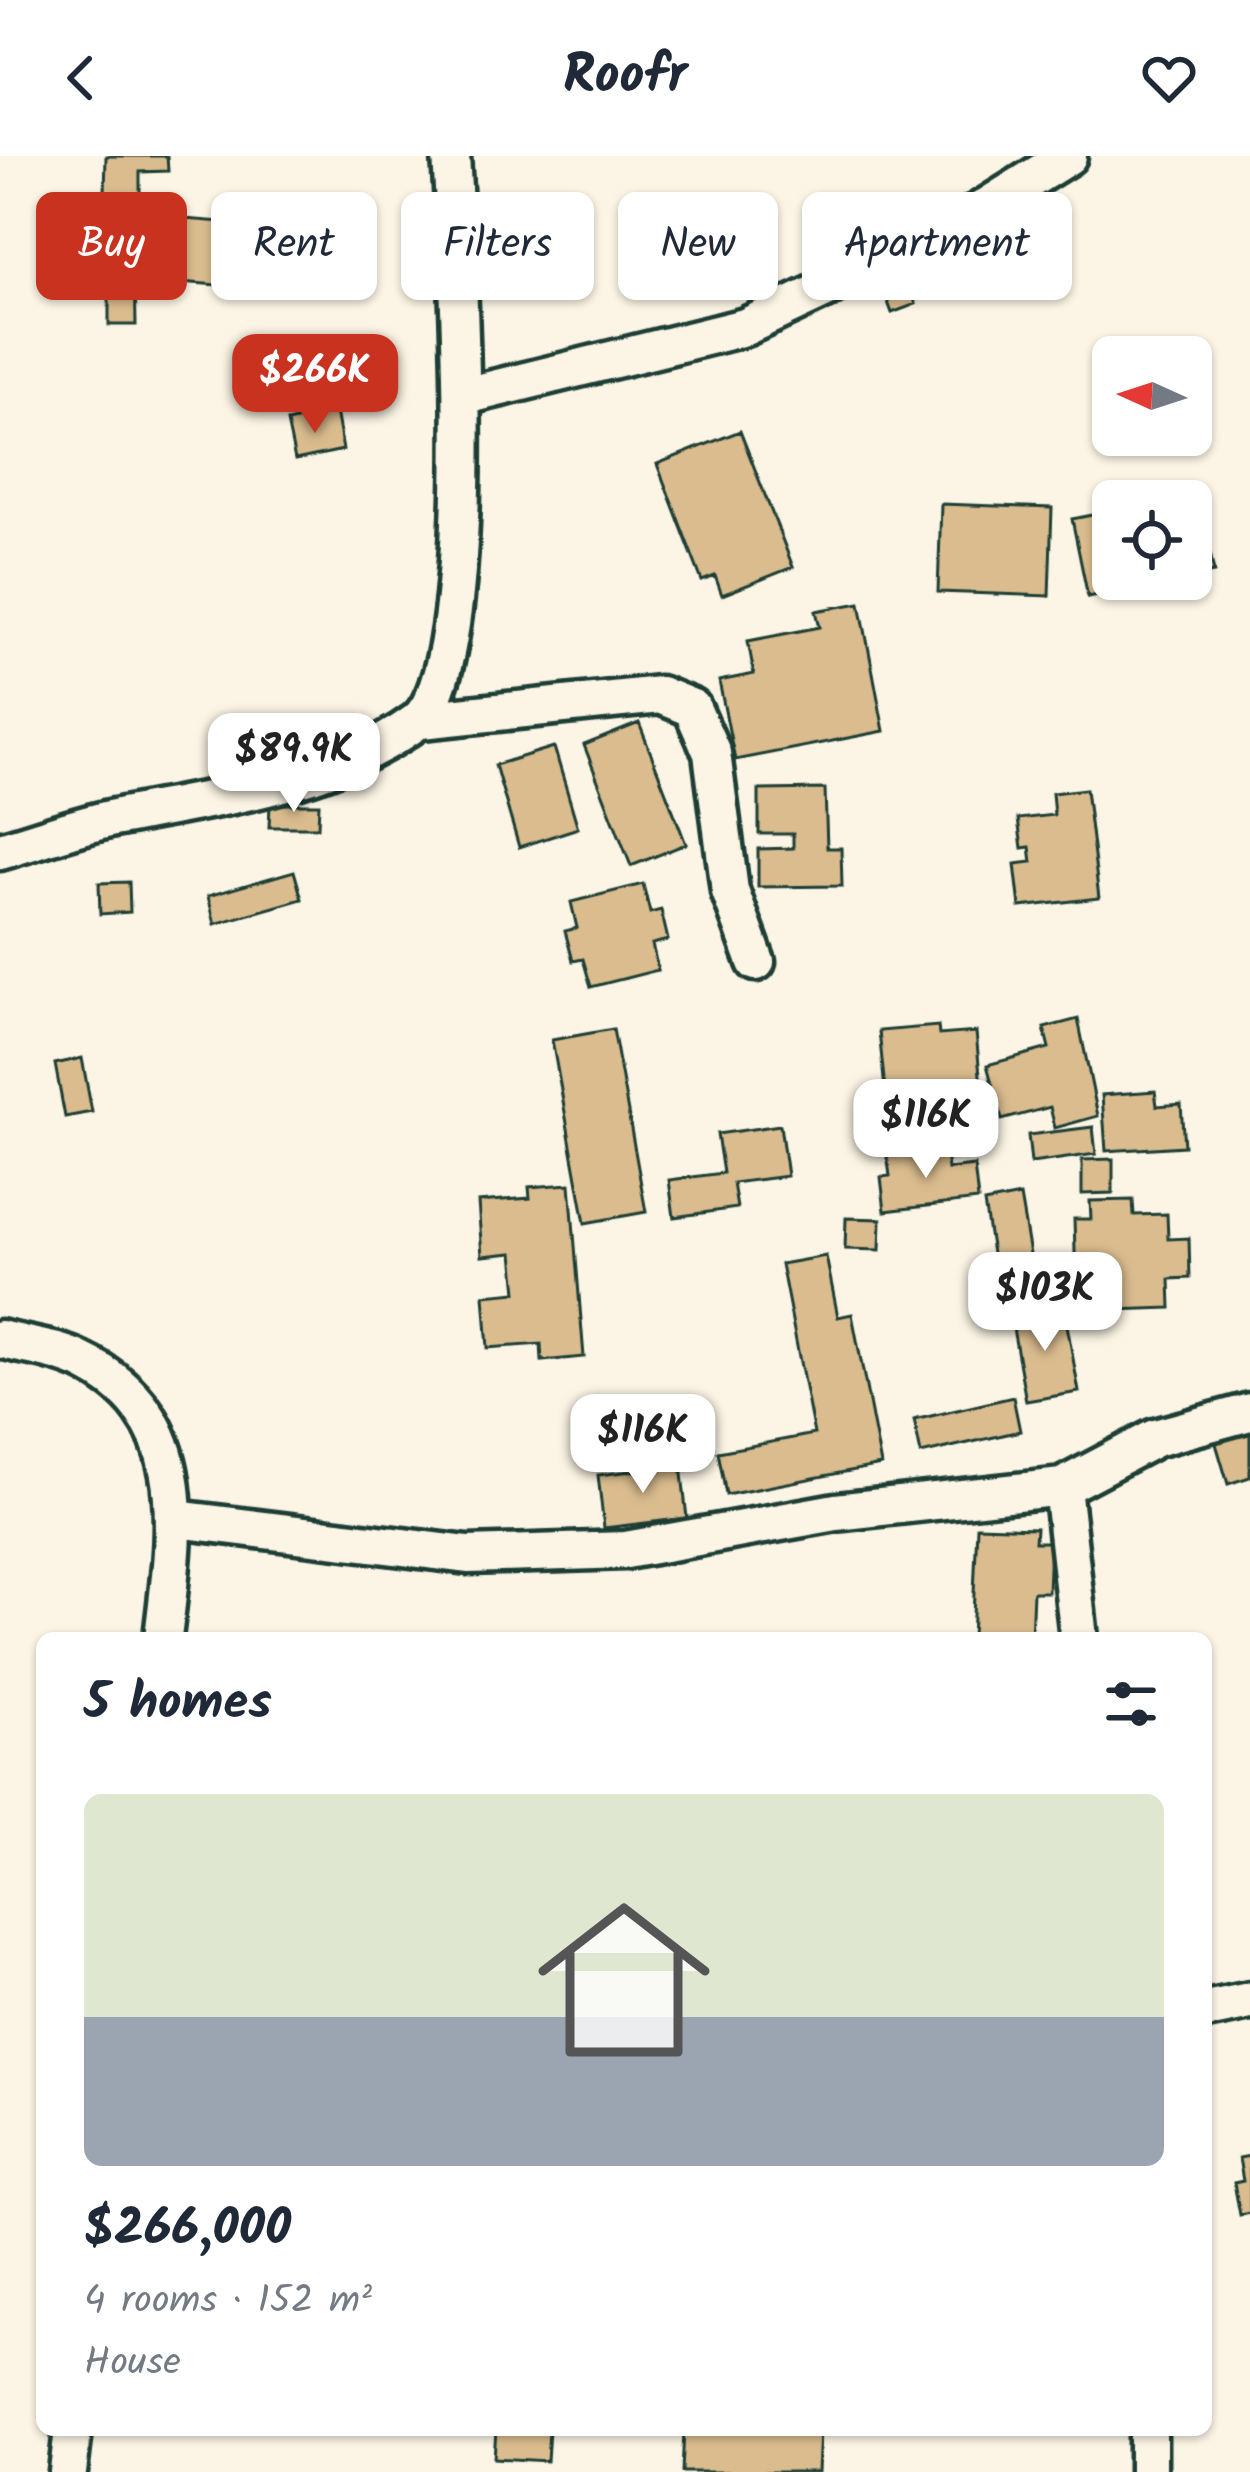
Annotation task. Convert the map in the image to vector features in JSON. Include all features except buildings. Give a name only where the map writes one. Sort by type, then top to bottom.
[{"type":"street","points":[[421,719],[449,658],[464,396],[451,156]]},
{"type":"street","points":[[464,396],[745,327],[943,234],[1068,156]]},
{"type":"street","points":[[0,851],[110,819],[259,792],[341,761],[421,719],[660,695],[692,708],[712,753],[730,891],[756,962]]},
{"type":"street","points":[[0,1339],[78,1359],[128,1389],[154,1428],[176,1519],[164,1632]]},
{"type":"street","points":[[176,1519],[468,1555],[626,1550],[836,1512],[1062,1487],[1155,1438],[1250,1412]]},
{"type":"street","points":[[1062,1487],[1078,1632]]},
{"type":"street","points":[[1212,2009],[1250,2001]]},
{"type":"street","points":[[68,2472],[72,2436]]},
{"type":"street","points":[[1148,2436],[1148,2472]]}]
